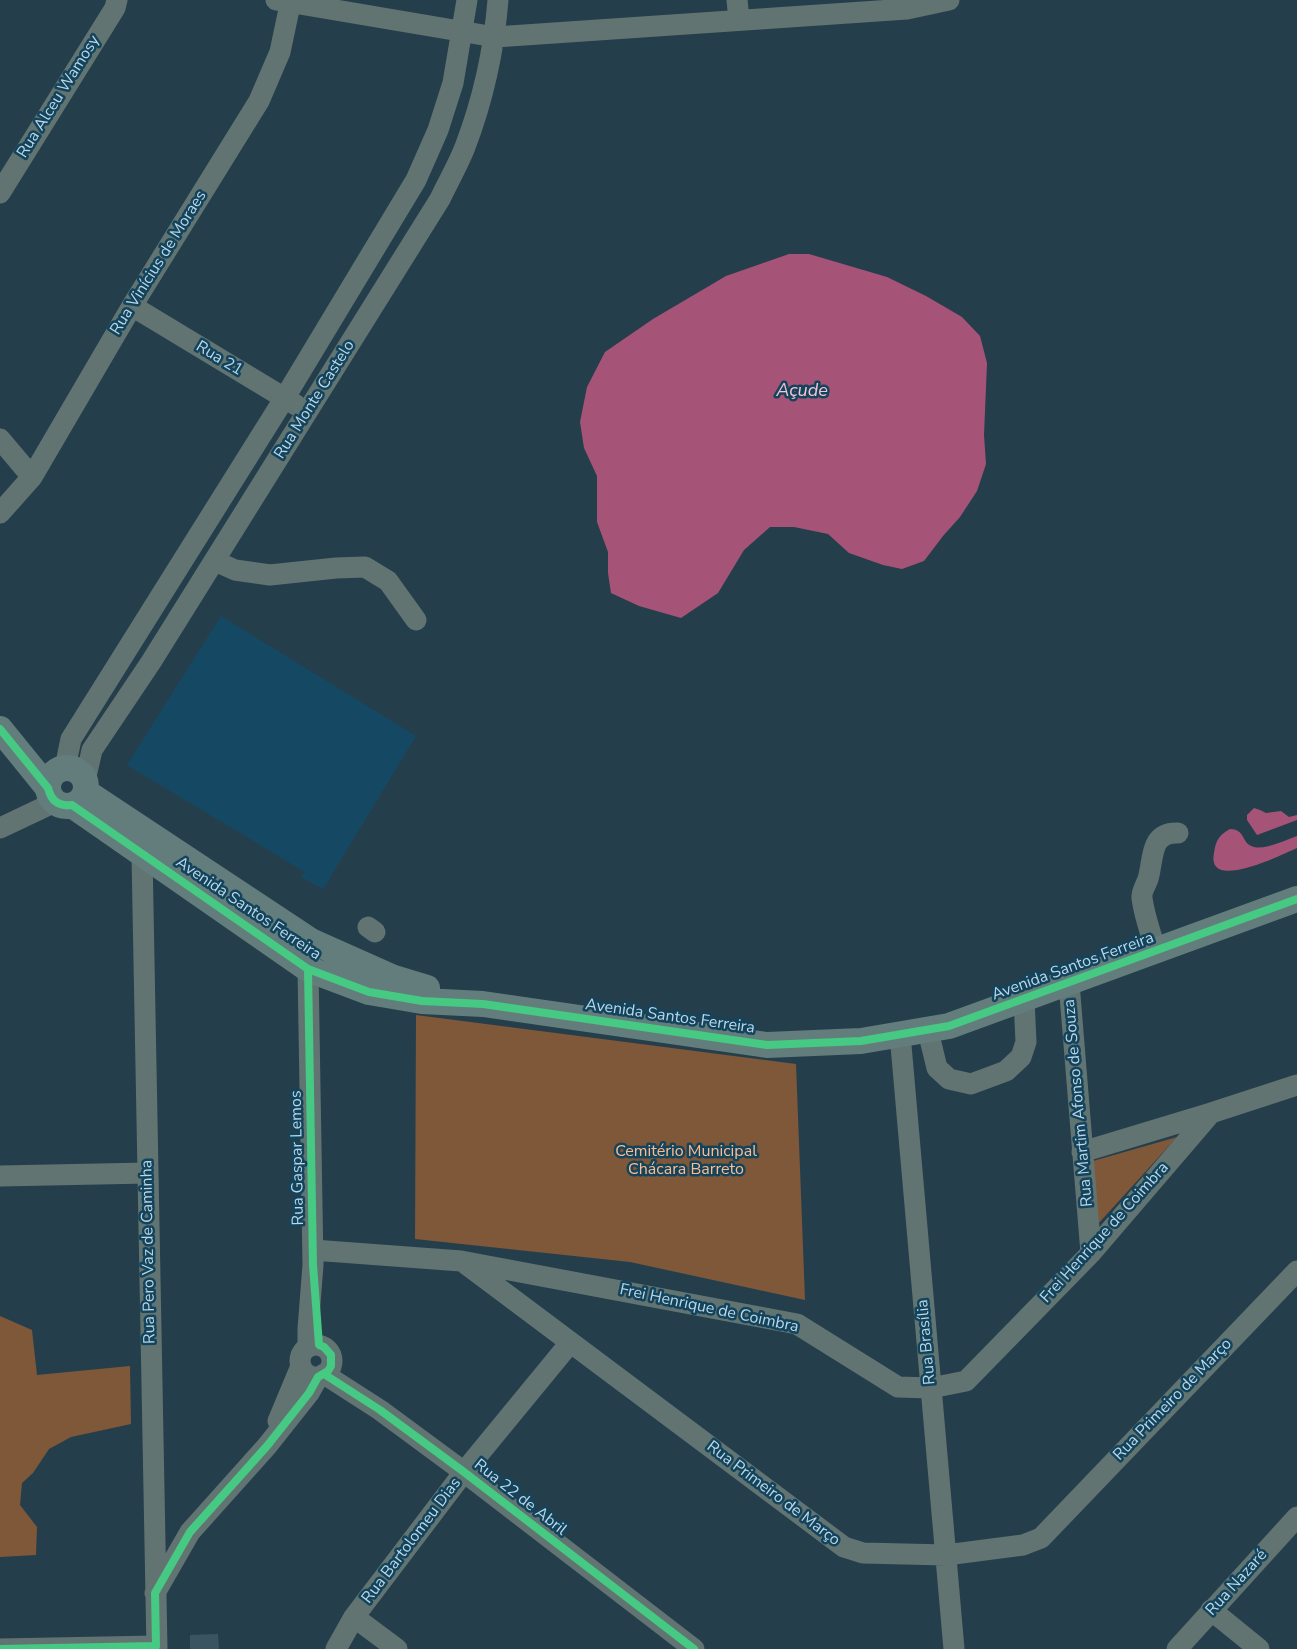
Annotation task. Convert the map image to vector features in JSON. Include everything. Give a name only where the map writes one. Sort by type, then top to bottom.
[{"type":"main road","name":"Avenida Santos Ferreira","points":[[0,728],[142,855],[308,969],[369,992],[422,1001],[483,1004],[767,1045],[860,1041],[949,1026],[1297,899]]},
{"type":"main road","name":"Avenida Santos Ferreira","points":[[67,787],[311,941],[394,978],[483,1004]]},
{"type":"street","name":"Rua Alceu Wamosy","points":[[0,193],[114,8],[117,0]]},
{"type":"street","name":"Rua Monte Castelo","points":[[67,787],[71,739],[284,399],[416,180],[438,130],[453,83],[467,0]]},
{"type":"street","name":"Rua Monte Castelo","points":[[67,787],[151,662],[440,199],[465,148],[483,93],[495,37],[498,0]]},
{"type":"street","points":[[286,1],[495,37],[738,10],[907,9],[948,0]]},
{"type":"street","name":"Rua Vinícius de Moraes","points":[[0,513],[32,477],[132,306],[260,101],[280,52],[286,1]]},
{"type":"street","name":"Rua 21","points":[[132,306],[308,412]]},
{"type":"street","points":[[0,439],[32,477]]},
{"type":"street","points":[[214,561],[235,570],[270,575],[365,567],[388,581],[416,620]]},
{"type":"street","points":[[0,828],[67,787]]},
{"type":"street","points":[[1156,951],[1141,896],[1148,880],[1153,850],[1159,839],[1167,833],[1178,833]]},
{"type":"street","name":"Rua Pero Vaz de Caminha","points":[[142,855],[156,1648]]},
{"type":"street","name":"Rua Gaspar Lemos","points":[[311,941],[308,969],[313,1257],[317,1361]]},
{"type":"street","name":"Rua Martim Afonso de Souza","points":[[1070,983],[1091,1253]]},
{"type":"street","points":[[928,1031],[937,1068],[948,1079],[971,1084],[1006,1071],[1021,1057],[1026,1042],[1024,999]]},
{"type":"street","name":"Rua Brasília","points":[[900,1034],[954,1649]]},
{"type":"street","points":[[1082,1152],[1297,1085]]},
{"type":"street","name":"Frei Henrique de Coimbra","points":[[313,1257],[461,1261],[798,1324],[898,1387],[931,1388],[966,1381],[1091,1253],[1210,1113]]},
{"type":"street","points":[[0,1176],[148,1173]]},
{"type":"street","name":"Rua Primeiro de Março","points":[[461,1261],[844,1547],[862,1553],[946,1555],[1022,1545],[1041,1538],[1297,1270]]},
{"type":"street","name":"Rua Bartolomeu Dias","points":[[336,1649],[354,1617],[464,1472],[570,1343]]},
{"type":"street","points":[[155,1593],[190,1532],[267,1446],[309,1393],[317,1361]]},
{"type":"street","name":"Rua 22 de Abril","points":[[317,1361],[694,1649]]},
{"type":"street","name":"Rua Nazaré","points":[[1177,1649],[1297,1517]]},
{"type":"street","points":[[1211,1610],[1259,1649]]},
{"type":"street","points":[[354,1617],[397,1649]]},
{"type":"street","points":[[0,1649],[156,1648]]},
{"type":"shaded area","points":[[221,616],[416,736],[323,889],[301,877],[305,872],[127,765]]},
{"type":"green space","name":"Cemitério Municipal Chácara Barreto","points":[[416,1015],[796,1064],[805,1300],[630,1262],[415,1239]]},
{"type":"green space","points":[[1177,1137],[1098,1224],[1093,1161]]},
{"type":"green space","points":[[0,1316],[32,1330],[37,1375],[130,1366],[131,1424],[71,1437],[49,1449],[33,1473],[22,1483],[20,1505],[37,1527],[36,1555],[0,1557]]},
{"type":"water","name":"Açude","points":[[789,254],[809,254],[887,277],[926,296],[962,317],[980,336],[987,363],[984,435],[986,464],[977,491],[960,517],[924,561],[902,569],[883,565],[849,553],[828,534],[794,527],[770,527],[744,550],[718,593],[681,618],[639,606],[611,593],[608,573],[608,552],[597,522],[597,476],[584,448],[580,422],[587,387],[605,352],[653,319],[726,276]]},
{"type":"water","points":[[1254,808],[1266,813],[1281,811],[1289,817],[1297,815],[1297,820],[1257,835],[1247,820],[1247,815]]},
{"type":"water","points":[[1230,829],[1239,831],[1247,843],[1259,848],[1297,836],[1297,848],[1247,868],[1233,871],[1222,870],[1215,865],[1214,853],[1219,838]]},
{"type":"building","points":[[218,1634],[219,1649],[190,1649],[190,1635]]},
{"type":"cycle path","points":[[0,729],[48,788],[53,800],[59,804],[72,805],[308,969],[369,992],[422,1001],[483,1004],[767,1045],[861,1041],[949,1026],[1297,899]]},
{"type":"cycle path","points":[[0,1649],[156,1646],[155,1593],[190,1532],[267,1446],[309,1393],[318,1377],[328,1371],[331,1366],[331,1355],[324,1347],[319,1345],[313,1265],[308,969]]},
{"type":"cycle path","points":[[324,1374],[380,1410],[464,1472],[694,1649]]}]
